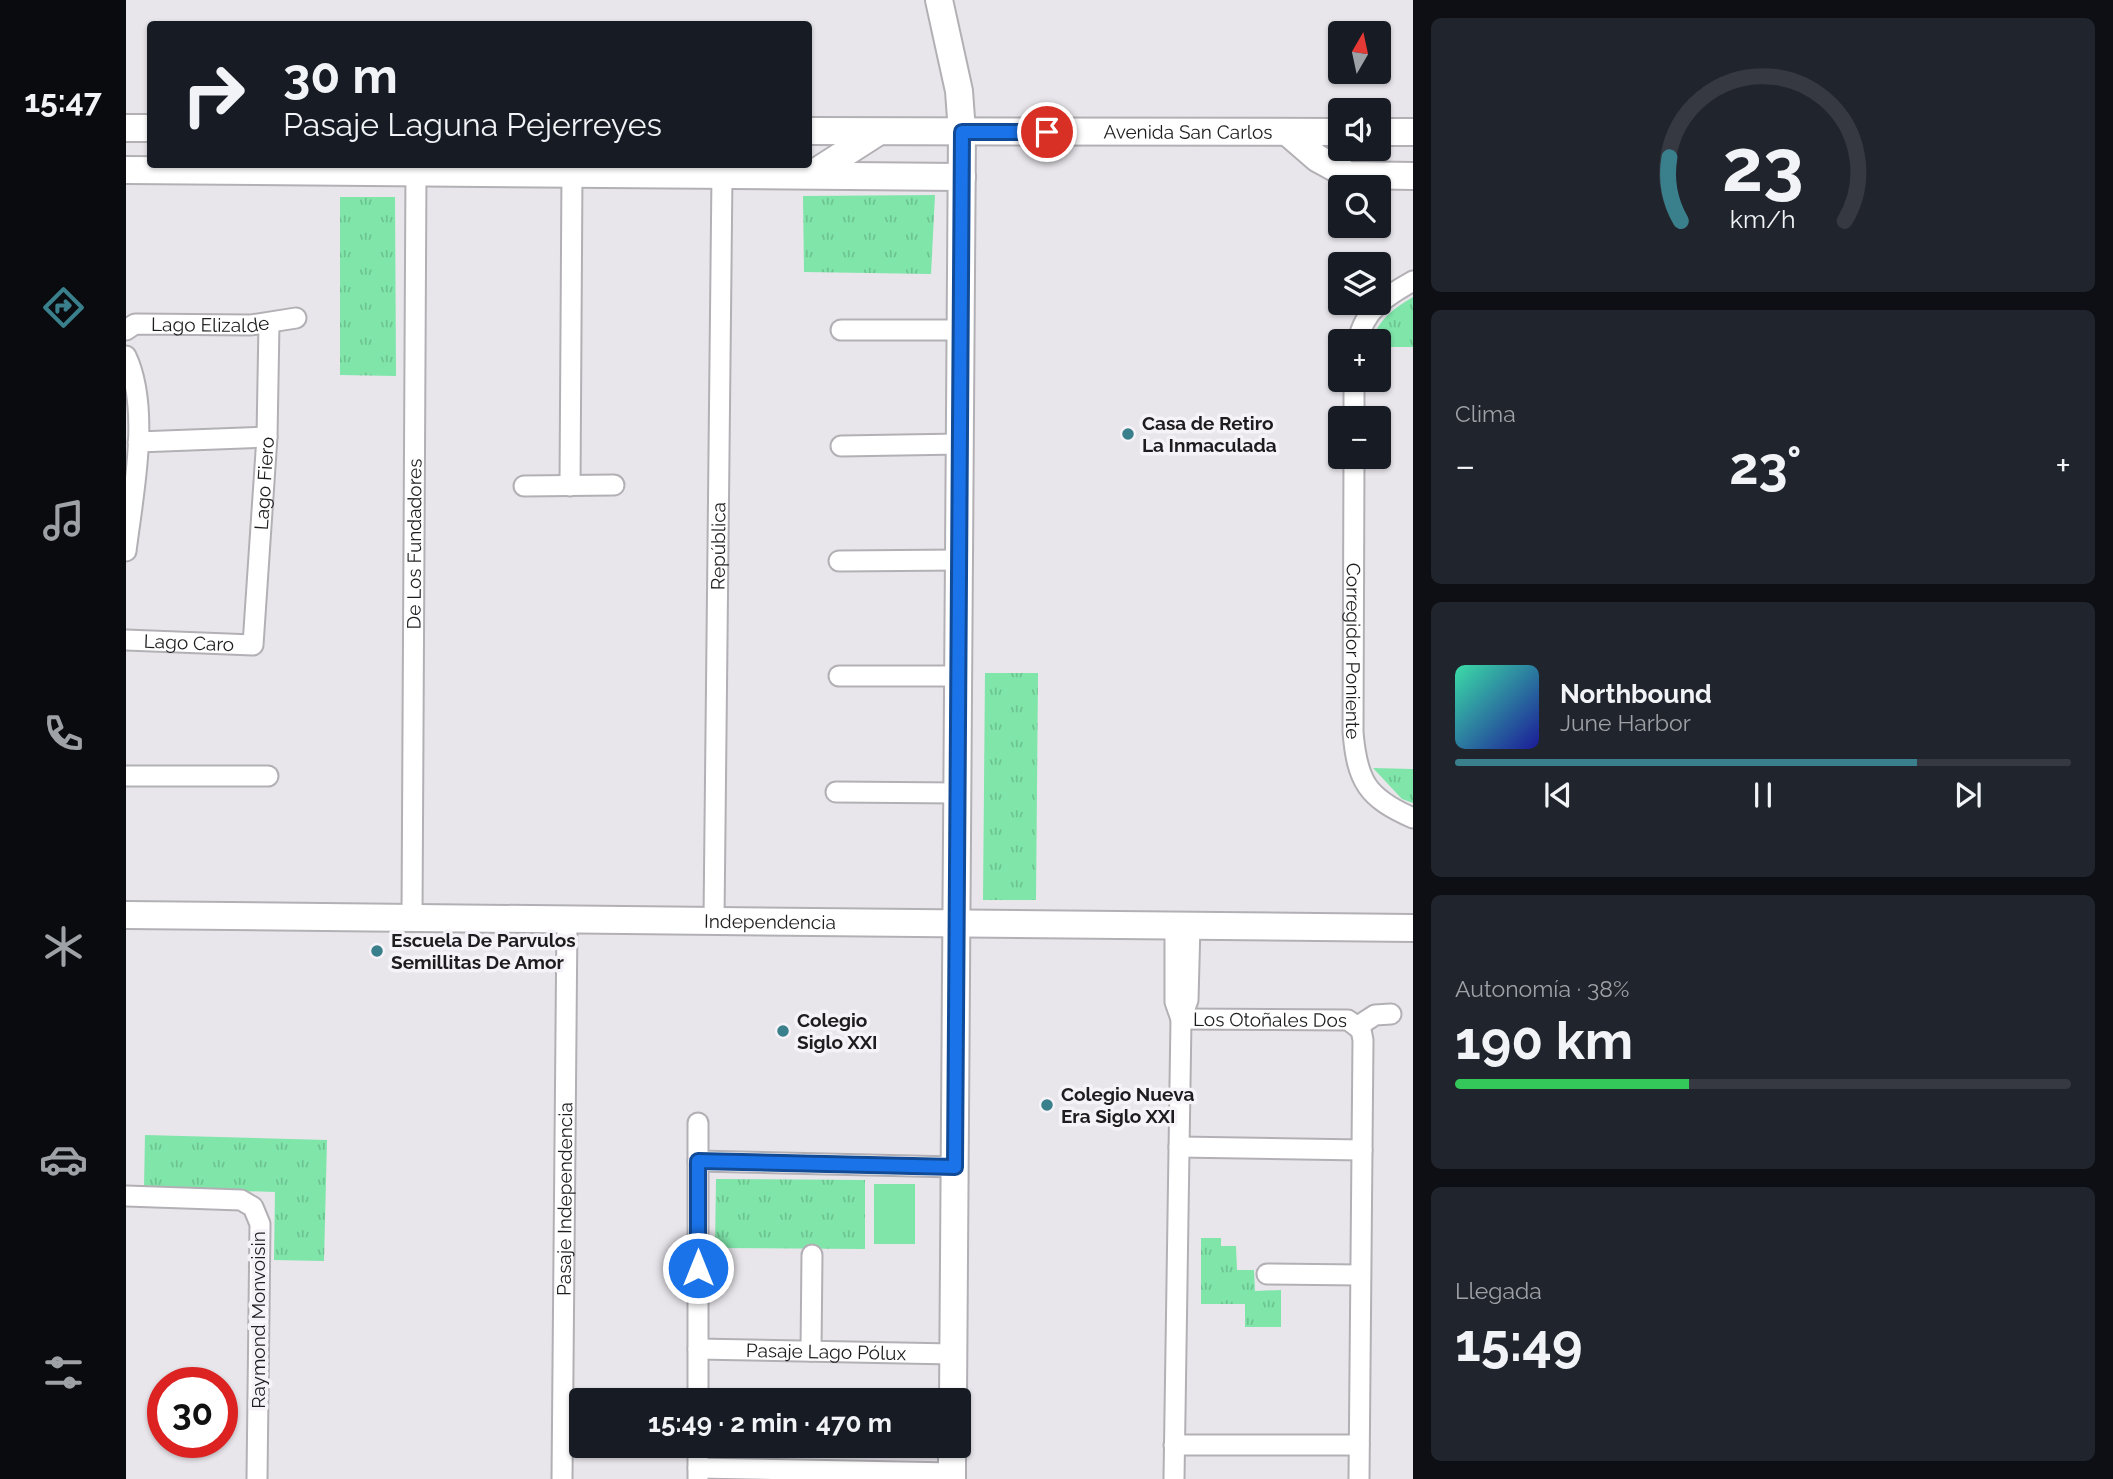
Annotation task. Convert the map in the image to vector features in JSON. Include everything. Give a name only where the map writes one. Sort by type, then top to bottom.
[{"type":"street","points":[[939,0],[959,91],[962,132],[953,1388]]},
{"type":"street","points":[[126,128],[147,128]]},
{"type":"street","name":"Avenida San Carlos","points":[[812,131],[1328,132]]},
{"type":"street","name":"Avenida San Carlos","points":[[812,131],[833,144],[834,161]]},
{"type":"street","points":[[811,175],[878,132]]},
{"type":"street","name":"Avenida San Carlos","points":[[1287,132],[1317,158],[1348,175],[1413,176]]},
{"type":"street","points":[[1391,132],[1413,132]]},
{"type":"street","points":[[126,170],[962,177]]},
{"type":"street","name":"De Los Fundadores","points":[[412,917],[416,171]]},
{"type":"street","points":[[570,486],[572,172]]},
{"type":"street","name":"República","points":[[714,919],[722,174]]},
{"type":"street","points":[[1360,329],[1382,299],[1413,281]]},
{"type":"street","name":"Lago Elizalde","points":[[126,330],[135,324],[269,323],[296,318]]},
{"type":"street","name":"Lago Fiero","points":[[253,645],[267,437],[269,323]]},
{"type":"street","points":[[841,330],[961,330]]},
{"type":"street","points":[[126,356],[135,381],[138,442],[126,551]]},
{"type":"street","points":[[138,442],[267,437]]},
{"type":"street","points":[[841,446],[961,444]]},
{"type":"street","name":"Corregidor Poniente","points":[[1354,469],[1353,732],[1357,771],[1375,796],[1413,818]]},
{"type":"street","points":[[524,486],[614,485]]},
{"type":"street","points":[[839,561],[960,560]]},
{"type":"street","name":"Lago Caro","points":[[126,640],[253,645]]},
{"type":"street","points":[[839,676],[959,676]]},
{"type":"street","points":[[126,776],[269,773]]},
{"type":"street","points":[[836,792],[958,793]]},
{"type":"street","name":"Independencia","points":[[126,915],[957,922],[1180,932],[1413,928]]},
{"type":"street","name":"Pasaje Independencia","points":[[562,1479],[567,918]]},
{"type":"street","name":"Los Otoñales Dos","points":[[1174,1479],[1181,1019],[1188,1000],[1180,932]]},
{"type":"street","points":[[1358,1026],[1375,1015],[1391,1014]]},
{"type":"street","name":"Los Otoñales Dos","points":[[1181,1019],[1348,1020],[1358,1026],[1363,1040],[1359,1479]]},
{"type":"street","points":[[698,1123],[698,1388]]},
{"type":"street","points":[[1179,1147],[1362,1150]]},
{"type":"street","points":[[698,1161],[955,1167]]},
{"type":"street","name":"Raymond Monvoisin","points":[[126,1196],[241,1200],[257,1212],[260,1224],[257,1479]]},
{"type":"street","points":[[811,1351],[812,1255]]},
{"type":"street","points":[[1267,1274],[1360,1275]]},
{"type":"street","name":"Pasaje Lago Pólux","points":[[698,1349],[953,1354]]},
{"type":"street","points":[[1174,1445],[1359,1445]]},
{"type":"street","points":[[698,1473],[952,1476],[952,1458]]},
{"type":"green space","points":[[935,195],[931,274],[804,272],[803,196]]},
{"type":"green space","points":[[340,197],[395,197],[396,376],[340,375]]},
{"type":"green space","points":[[1413,297],[1413,347],[1391,347],[1391,329],[1377,329],[1394,310]]},
{"type":"green space","points":[[985,673],[1038,673],[1036,900],[983,900]]},
{"type":"green space","points":[[1373,768],[1413,769],[1413,803],[1402,799]]},
{"type":"green space","points":[[145,1135],[327,1140],[324,1261],[274,1260],[275,1192],[144,1188]]},
{"type":"green space","points":[[716,1179],[865,1180],[865,1249],[715,1248]]},
{"type":"green space","points":[[874,1184],[915,1184],[915,1244],[874,1244]]},
{"type":"green space","points":[[1201,1238],[1221,1238],[1221,1246],[1236,1246],[1237,1270],[1254,1270],[1255,1291],[1281,1290],[1281,1327],[1245,1327],[1245,1304],[1201,1304]]},
{"type":"place","name":"Casa de Retiro La Inmaculada","points":[[1128,434]]},
{"type":"place","name":"Escuela De Parvulos Semillitas De Amor","points":[[377,951]]},
{"type":"place","name":"Colegio Siglo XXI","points":[[783,1031]]},
{"type":"place","name":"Colegio Nueva Era Siglo XXI","points":[[1047,1105]]},
{"type":"route","points":[[698,1268],[698,1161],[955,1167],[962,132],[1047,132]]}]
